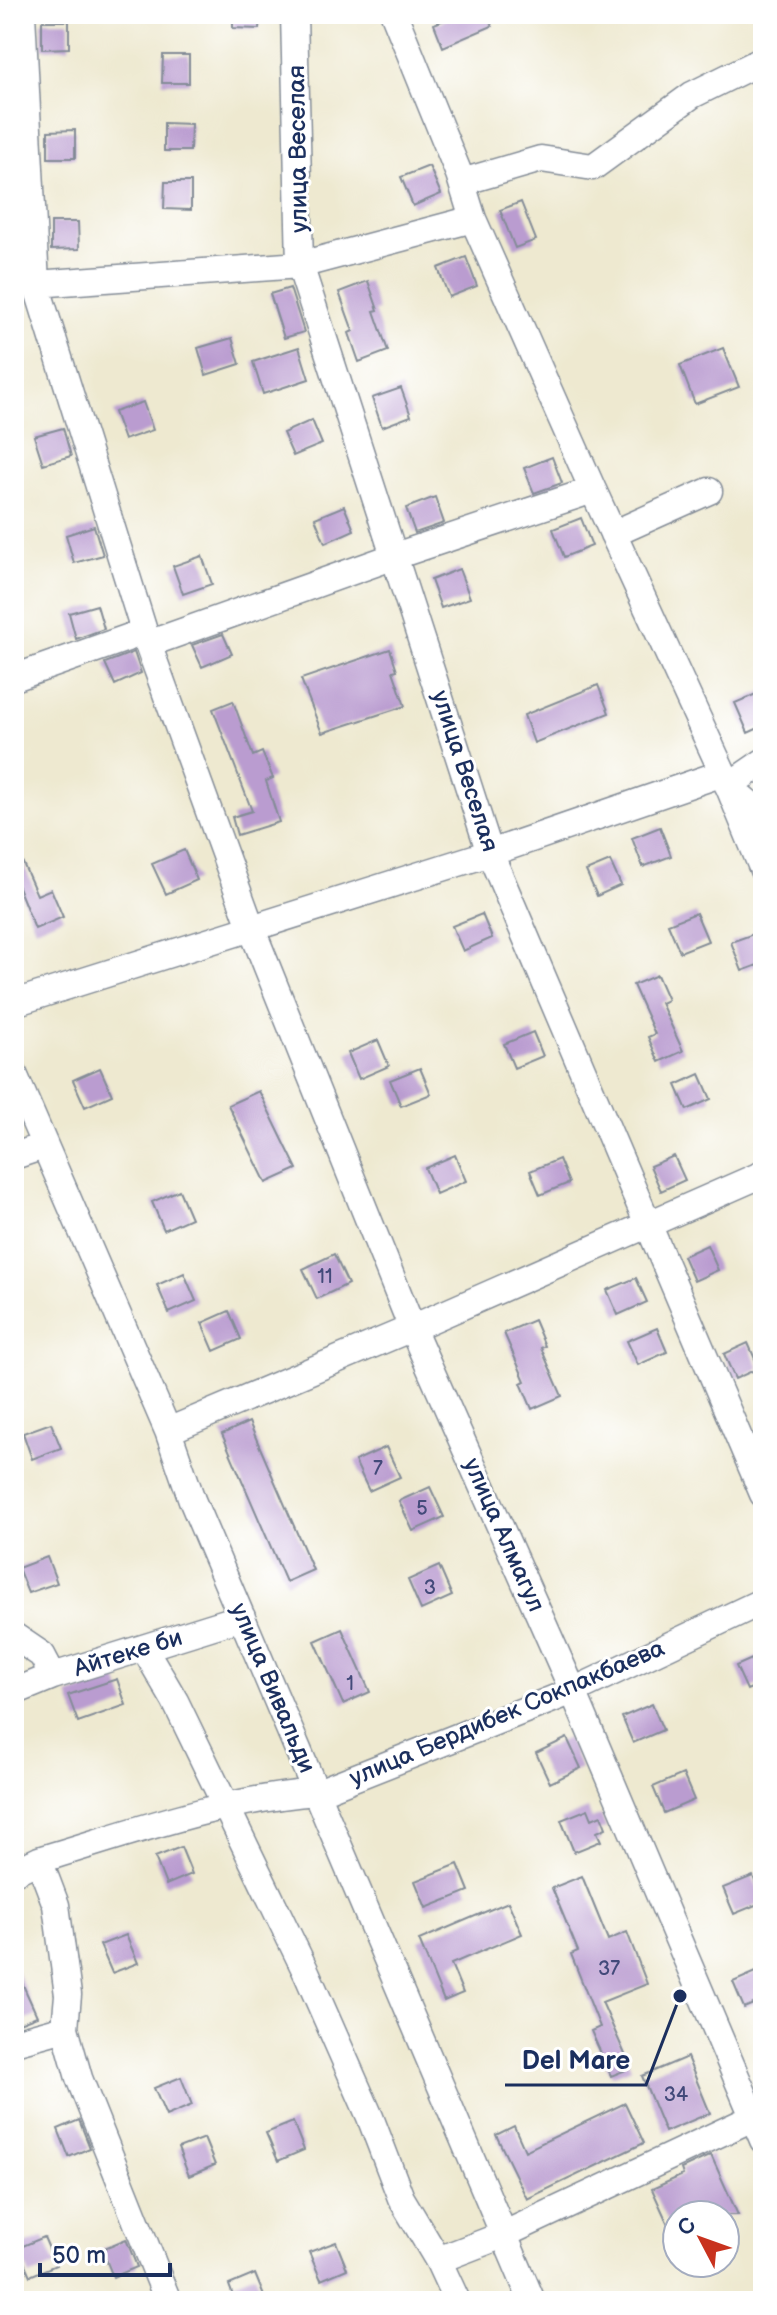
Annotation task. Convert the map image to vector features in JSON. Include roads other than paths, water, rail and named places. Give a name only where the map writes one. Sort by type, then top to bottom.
[{"type":"street","name":"улица Алмагул","points":[[22,14],[25,285],[146,638],[251,927],[412,1328],[760,2123]]},
{"type":"street","name":"улица Веселая","points":[[294,14],[300,265],[490,853],[763,1494]]},
{"type":"street","points":[[394,14],[462,182],[473,219],[763,870]]},
{"type":"street","points":[[462,182],[541,159],[593,167],[692,95],[763,60]]},
{"type":"street","points":[[25,285],[300,265],[473,219]]},
{"type":"street","points":[[14,678],[146,638],[593,490]]},
{"type":"street","points":[[613,534],[709,491]]},
{"type":"street","points":[[14,1003],[725,780],[763,762]]},
{"type":"street","points":[[725,780],[763,815]]},
{"type":"street","name":"улица Вивальди","points":[[14,1074],[168,1431],[192,1500],[532,2301]]},
{"type":"street","points":[[14,1156],[44,1146]]},
{"type":"street","points":[[168,1431],[763,1174]]},
{"type":"street","name":"улица Бердибек Сокпакбаева","points":[[14,1872],[39,1860],[225,1806],[318,1792],[573,1691],[763,1601]]},
{"type":"street","name":"Айтеке би","points":[[14,1692],[53,1676],[242,1617]]},
{"type":"street","points":[[14,1636],[42,1655],[53,1676]]},
{"type":"street","points":[[144,1648],[175,1701],[307,1974],[370,2117],[401,2198],[438,2260],[457,2301]]},
{"type":"street","points":[[39,1860],[56,1905],[68,1995],[65,2028],[79,2078],[168,2301]]},
{"type":"street","points":[[14,2042],[65,2028]]},
{"type":"street","points":[[438,2260],[503,2235],[760,2123]]},
{"type":"place","name":"Del Mare","points":[[680,1996]]}]
